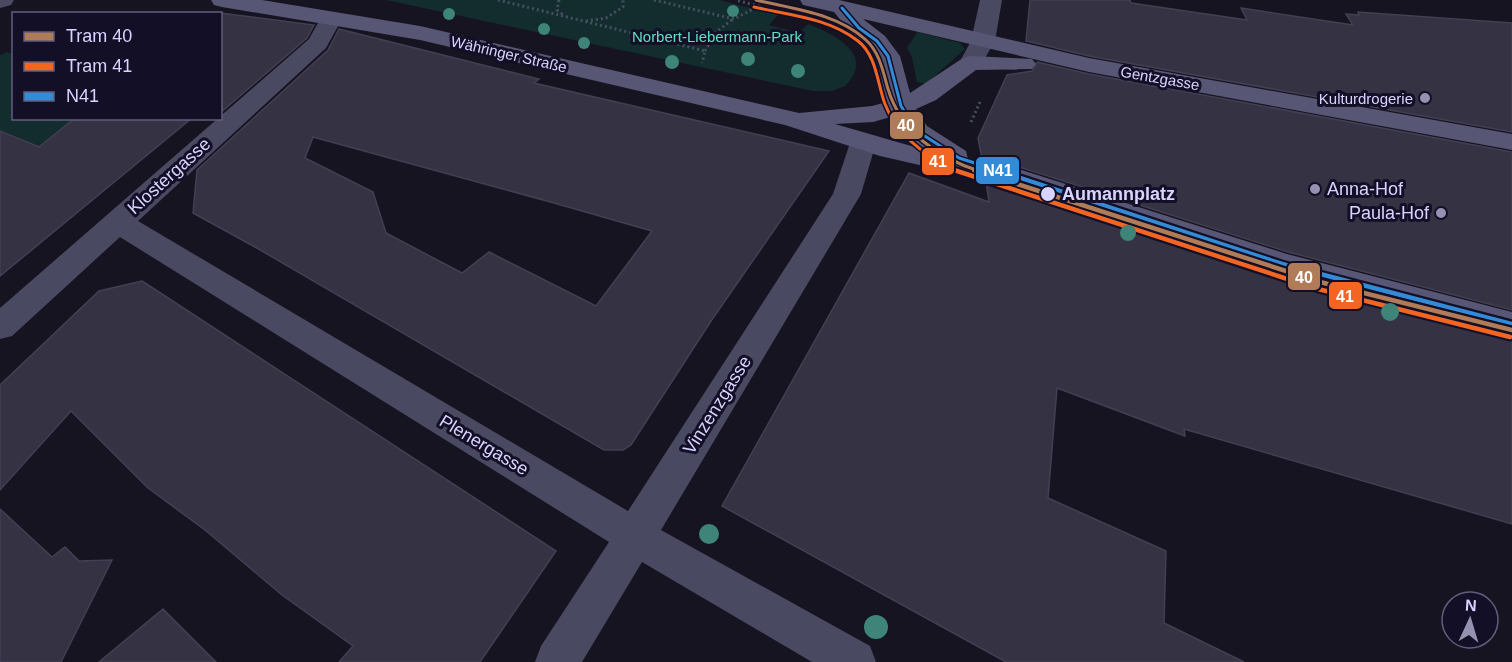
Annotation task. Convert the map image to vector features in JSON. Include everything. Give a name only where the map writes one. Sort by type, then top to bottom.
[{"type":"main road","name":"Währinger Straße","points":[[222,0],[335,10],[367,28],[420,33],[793,119],[862,143],[1024,180]]},
{"type":"main road","name":"Gentzgasse","points":[[811,0],[1089,65],[1512,142]]},
{"type":"main road","points":[[842,8],[888,56],[901,106],[927,95],[971,63],[1014,63],[1056,68],[1089,65]]},
{"type":"main road","name":"Währinger Straße","points":[[793,119],[863,115],[901,106],[917,131],[940,148],[959,158],[1282,264],[1512,324]]},
{"type":"street","points":[[971,63],[983,41],[992,0]]},
{"type":"street","name":"Klostergasse","points":[[0,327],[318,43],[335,10]]},
{"type":"street","name":"Vinzenzgasse","points":[[558,662],[847,194],[862,143]]},
{"type":"street","name":"Plenergasse","points":[[118,222],[636,537],[854,662]]},
{"type":"path","points":[[498,0],[705,51]]},
{"type":"path","points":[[559,0],[557,10],[571,19],[588,21],[606,18],[619,11],[623,0]]},
{"type":"path","points":[[654,0],[734,19]]},
{"type":"path","points":[[700,73],[708,41],[714,33],[759,6],[735,0]]},
{"type":"path","points":[[967,130],[984,93]]},
{"type":"green space","name":"Norbert-Liebermann-Park","points":[[386,0],[719,0],[778,15],[769,25],[799,33],[808,24],[829,33],[848,47],[854,55],[856,64],[854,75],[845,86],[832,91],[813,91]]},
{"type":"green space","points":[[917,32],[960,43],[965,49],[926,84],[917,82],[912,57],[907,48]]},
{"type":"green space","points":[[7,52],[12,54],[12,120],[74,120],[48,151],[4,132],[0,134],[0,55]]},
{"type":"building","points":[[1030,0],[1130,0],[1131,3],[1247,20],[1241,8],[1353,25],[1346,14],[1359,15],[1358,12],[1512,23],[1512,132],[1089,56],[1026,41]]},
{"type":"building","points":[[222,13],[314,25],[307,38],[222,111]]},
{"type":"building","points":[[339,29],[539,79],[534,83],[829,151],[711,321],[631,445],[623,450],[604,450],[193,213],[197,170],[328,50]],"holes":[[[313,137],[652,231],[596,306],[489,252],[462,273],[386,233],[373,192],[305,158]]]},
{"type":"building","points":[[1037,62],[1089,74],[1512,152],[1512,310],[1288,252],[1013,165],[982,159],[978,138],[1007,75],[1032,71]]},
{"type":"building","points":[[73,120],[190,120],[0,276],[0,131],[39,147]]},
{"type":"building","points":[[909,173],[989,202],[986,182],[1015,189],[1281,277],[1512,338],[1512,524],[1184,429],[1185,436],[1057,388],[1048,498],[1166,551],[1164,623],[1244,662],[1006,662],[722,506]]},
{"type":"building","points":[[142,281],[556,551],[480,662],[339,662],[353,646],[282,595],[205,530],[148,488],[71,411],[0,490],[0,385],[99,291]]},
{"type":"building","points":[[0,509],[52,557],[65,547],[79,561],[112,560],[61,662],[0,662]]},
{"type":"building","points":[[163,609],[216,662],[99,662]]},
{"type":"tram line","name":"40","points":[[756,0],[826,17],[852,29],[863,37],[877,54],[893,103],[907,127],[927,146],[965,167],[1320,282],[1512,330]]},
{"type":"tram line","name":"41","points":[[754,7],[822,23],[848,34],[859,42],[871,59],[886,107],[901,132],[935,160],[962,174],[1318,289],[1510,337]]},
{"type":"transit line","name":"N41","points":[[842,8],[859,28],[877,41],[888,56],[901,106],[917,131],[959,158],[1282,264],[1512,324]]},
{"type":"place","name":"Kulturdrogerie","points":[[1425,98]]},
{"type":"place","name":"Anna-Hof","points":[[1315,189]]},
{"type":"place","name":"Aumannplatz","points":[[1048,194]]},
{"type":"place","name":"Paula-Hof","points":[[1441,213]]}]
